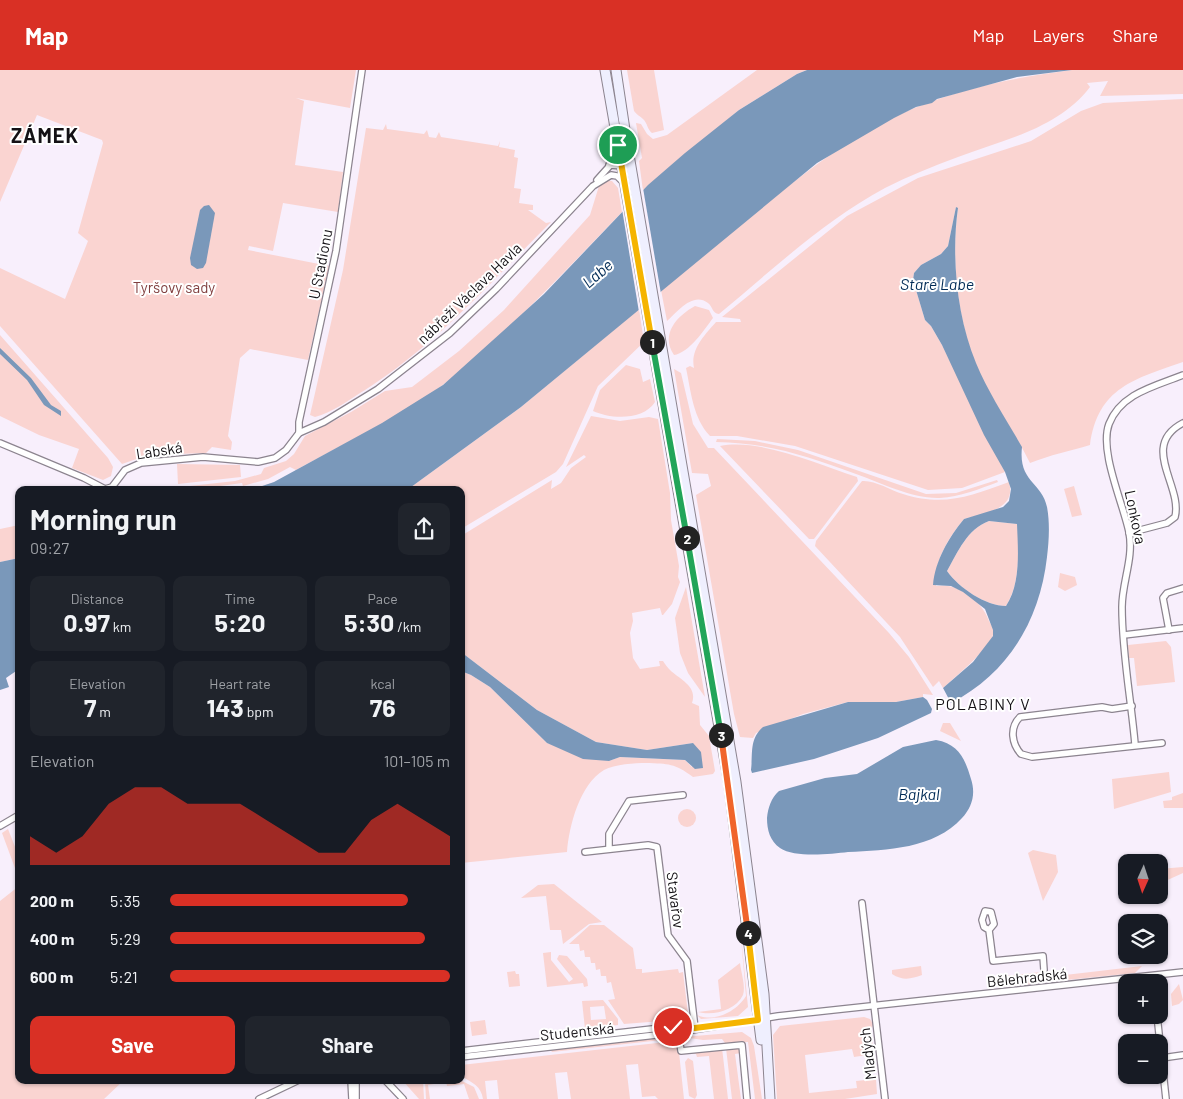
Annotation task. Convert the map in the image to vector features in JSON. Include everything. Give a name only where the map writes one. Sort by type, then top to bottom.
[{"type":"main road","points":[[605,70],[621,164],[637,198],[736,782],[758,940],[762,1019],[770,1099]]},
{"type":"main road","points":[[616,70],[654,358],[728,778],[762,1019]]},
{"type":"street","name":"U Stadionu","points":[[299,433],[298,425],[336,252],[362,70]]},
{"type":"street","name":"U Stadionu","points":[[359,98],[367,70]]},
{"type":"street","name":"nábřeží Václava Havla","points":[[299,433],[324,422],[355,404],[390,381],[438,343],[484,300],[593,186],[615,159],[618,145]]},
{"type":"street","points":[[609,166],[621,164]]},
{"type":"street","name":"nábřeží Václava Havla","points":[[593,186],[606,176],[612,175],[630,184]]},
{"type":"street","name":"Lonkova","points":[[1135,744],[1122,604],[1130,554],[1129,533],[1109,454],[1109,425],[1116,412],[1135,394],[1183,376]]},
{"type":"street","points":[[1129,533],[1167,523],[1175,516],[1176,504],[1164,452],[1170,434],[1183,423]]},
{"type":"street","name":"Labská","points":[[112,486],[125,470],[146,462],[203,458],[258,462],[270,460],[286,450],[299,433]]},
{"type":"street","name":"Labská","points":[[0,443],[84,478],[98,486]]},
{"type":"street","points":[[1169,630],[1163,598],[1167,593],[1183,588]]},
{"type":"street","points":[[1124,635],[1183,628]]},
{"type":"street","points":[[1132,706],[1112,709],[1102,707],[1020,718],[1015,724],[1013,736],[1019,752],[1029,757],[1162,742]]},
{"type":"street","points":[[609,849],[609,834],[629,801],[683,794]]},
{"type":"street","points":[[0,826],[15,817]]},
{"type":"street","name":"Stavařov","points":[[585,852],[648,845],[657,847],[668,936],[687,961],[695,1028]]},
{"type":"street","points":[[862,903],[874,1007]]},
{"type":"street","points":[[989,930],[993,961],[1043,956],[1044,970]]},
{"type":"street","name":"Bělehradská","points":[[1168,974],[1183,972]]},
{"type":"street","name":"Bělehradská","points":[[762,1019],[1118,980]]},
{"type":"street","name":"Mladých","points":[[874,1007],[885,1099]]},
{"type":"street","name":"Studentská","points":[[465,1051],[695,1028],[762,1019]]},
{"type":"street","points":[[678,1029],[681,1051],[742,1045],[747,1099]]},
{"type":"street","name":"Studentská","points":[[465,1056],[678,1029]]},
{"type":"street","points":[[1168,1057],[1183,1055]]},
{"type":"street","points":[[259,1099],[291,1084]]},
{"type":"street","points":[[350,1084],[352,1099]]},
{"type":"street","points":[[356,1084],[356,1099]]},
{"type":"street","points":[[390,1084],[403,1099]]},
{"type":"street","points":[[1165,1084],[1166,1099]]},
{"type":"green space","name":"Tyršovy sady","points":[[0,70],[356,70],[350,108],[296,98],[304,101],[295,165],[343,172],[338,212],[283,203],[273,251],[249,246],[248,250],[329,266],[308,360],[250,349],[240,358],[228,436],[232,442],[231,450],[212,447],[206,453],[148,455],[122,464],[0,326],[0,268],[65,299],[88,241],[78,233],[103,143],[102,140],[37,115],[0,202]]},
{"type":"green space","points":[[627,70],[654,70],[664,130],[652,133],[645,121],[634,111]]},
{"type":"green space","points":[[757,70],[807,70],[797,74],[739,110],[643,191],[639,161],[642,158],[636,123],[641,124],[647,134],[653,139],[667,135]]},
{"type":"green space","points":[[1072,70],[1183,70],[1183,94],[1100,96],[1108,81],[1087,83],[1090,87],[1077,101],[1047,123],[1012,138],[921,171],[863,201],[799,247],[719,314],[708,303],[697,299],[680,308],[667,321],[661,290],[797,179],[855,139],[896,116],[954,94],[1032,76]]},
{"type":"green space","points":[[1183,99],[1183,362],[1135,380],[1110,398],[1101,410],[1094,425],[1090,445],[1030,463],[994,401],[975,362],[960,306],[955,247],[958,209],[956,207],[948,246],[941,254],[921,265],[914,273],[913,280],[925,320],[931,326],[942,345],[1005,472],[962,488],[928,490],[795,446],[737,436],[710,436],[704,429],[696,413],[686,368],[690,366],[694,368],[694,355],[699,343],[716,322],[741,322],[740,319],[722,317],[847,216],[918,178],[1031,141],[1081,111],[1103,103]]},
{"type":"green space","points":[[386,124],[387,129],[424,134],[427,130],[429,137],[436,138],[439,132],[441,137],[498,146],[500,141],[499,147],[515,150],[514,157],[518,158],[514,188],[521,189],[519,203],[533,205],[533,210],[528,210],[546,223],[551,222],[485,289],[416,353],[365,390],[328,412],[315,417],[310,415],[343,270],[366,128],[383,130]]},
{"type":"green space","points":[[606,181],[612,181],[618,188],[622,212],[514,322],[468,364],[428,396],[392,418],[296,470],[290,467],[268,479],[243,486],[242,483],[220,486],[190,486],[235,481],[261,474],[264,468],[286,461],[294,454],[305,436],[351,412],[385,391],[412,387],[459,351],[504,310],[590,215],[599,186]]},
{"type":"green space","points":[[695,306],[709,310],[713,318],[691,346],[674,355],[669,340],[672,326],[682,315]]},
{"type":"green space","points":[[639,309],[644,342],[598,386],[563,464],[556,472],[465,527],[465,486],[412,486],[521,407]]},
{"type":"green space","points":[[0,335],[108,458],[113,467],[111,476],[103,480],[72,468],[79,449],[39,435],[0,416]]},
{"type":"green space","points":[[626,365],[640,369],[643,382],[650,379],[655,402],[643,413],[626,417],[608,416],[593,411],[600,390]]},
{"type":"green space","points":[[674,369],[681,373],[693,424],[708,448],[714,448],[889,633],[909,657],[933,695],[923,694],[923,697],[896,702],[848,702],[803,714],[756,733],[753,738],[740,737],[734,714],[696,495],[711,486],[708,474],[692,473]]},
{"type":"green space","points":[[591,416],[620,421],[649,417],[658,419],[670,493],[671,520],[680,582],[672,604],[663,615],[660,608],[632,613],[633,621],[630,633],[633,658],[640,669],[660,666],[659,661],[663,661],[670,670],[690,687],[693,697],[692,703],[699,706],[700,725],[709,736],[715,771],[713,774],[693,777],[681,769],[666,764],[636,763],[609,768],[596,776],[582,795],[573,818],[567,852],[465,863],[465,673],[490,687],[547,743],[609,761],[620,757],[685,760],[692,767],[693,743],[647,750],[596,742],[537,710],[465,655],[465,534],[552,480],[551,489],[561,483],[571,468],[586,457],[584,455],[566,467]]},
{"type":"green space","points":[[717,439],[755,441],[798,450],[926,494],[956,493],[997,480],[998,482],[955,496],[929,498],[897,490],[804,456],[753,445],[716,442]]},
{"type":"green space","points":[[720,446],[753,446],[770,449],[807,459],[857,477],[858,481],[814,539],[809,539]]},
{"type":"green space","points":[[177,464],[240,465],[241,477],[178,484]]},
{"type":"green space","points":[[862,481],[877,484],[903,494],[932,500],[945,500],[970,495],[1009,482],[1010,491],[1008,499],[1004,504],[989,512],[964,519],[943,550],[937,568],[936,586],[953,587],[968,594],[986,614],[994,631],[990,641],[971,663],[943,688],[939,681],[933,687],[900,637],[815,546],[816,541]]},
{"type":"green space","points":[[1074,486],[1082,515],[1072,517],[1064,489]]},
{"type":"green space","points":[[989,521],[1018,524],[1016,577],[1011,597],[1006,606],[990,603],[974,595],[958,584],[947,571],[969,535]]},
{"type":"green space","points":[[15,526],[15,559],[0,562],[0,529]]},
{"type":"green space","points":[[1060,573],[1075,577],[1077,585],[1065,591],[1058,587]]},
{"type":"green space","points":[[686,587],[705,697],[688,673],[680,653],[675,618]]},
{"type":"green space","points":[[1166,641],[1171,647],[1175,682],[1137,686],[1134,658],[1129,658],[1128,645]]},
{"type":"green space","points":[[943,723],[950,723],[961,741],[940,731]]},
{"type":"green space","points":[[1169,772],[1171,792],[1114,809],[1112,779]]},
{"type":"green space","points":[[1183,793],[1183,808],[1164,808],[1163,801],[1172,800],[1172,797]]},
{"type":"green space","points":[[687,809],[693,812],[696,818],[693,824],[687,827],[681,824],[678,818],[681,812]]},
{"type":"green space","points":[[8,829],[15,847],[15,868],[2,833]]},
{"type":"green space","points":[[1033,850],[1056,855],[1058,872],[1043,901],[1028,853]]},
{"type":"green space","points":[[1183,867],[1183,873],[1168,880],[1168,868]]},
{"type":"green space","points":[[554,884],[602,922],[589,924],[563,944],[561,930],[550,930],[546,896],[521,898],[538,885]]},
{"type":"green space","points":[[15,889],[15,1084],[120,1084],[104,1099],[0,1099],[0,901]]},
{"type":"green space","points":[[590,925],[604,925],[633,948],[636,969],[642,969],[642,973],[678,969],[679,973],[683,972],[688,1014],[675,1020],[624,1024],[608,1000],[615,999],[611,982],[607,983],[606,976],[601,976],[600,969],[596,970],[595,963],[591,963],[590,957],[585,957],[584,950],[580,951],[579,944],[569,944]]},
{"type":"green space","points":[[740,926],[748,1007],[738,1016],[701,1019],[697,1015],[711,1018],[731,1011],[746,996]]},
{"type":"green space","points":[[551,952],[551,960],[569,982],[573,979],[557,959],[559,955],[567,956],[587,979],[588,986],[584,987],[583,983],[547,987],[543,953]]},
{"type":"green space","points":[[740,963],[744,988],[743,995],[735,1005],[717,1013],[698,1012],[721,1009],[718,980]]},
{"type":"green space","points":[[921,966],[922,975],[914,978],[907,979],[892,974],[892,970]]},
{"type":"green space","points":[[1142,966],[1135,973],[1066,980],[1065,975]]},
{"type":"green space","points":[[515,971],[516,974],[519,974],[520,986],[509,987],[507,972]]},
{"type":"green space","points":[[1041,972],[1040,983],[1023,985],[1012,983],[1012,981],[995,983],[996,977]]},
{"type":"green space","points":[[1179,984],[1183,1000],[1179,1004],[1172,1006],[1171,994]]},
{"type":"green space","points":[[603,1000],[618,1019],[618,1025],[585,1029],[582,1001]],"holes":[[[604,1006],[606,1019],[591,1020],[590,1007]]]},
{"type":"green space","points":[[864,1017],[870,1019],[873,1024],[871,1031],[874,1054],[854,1057],[852,1049],[805,1055],[809,1093],[857,1088],[856,1081],[876,1079],[877,1094],[845,1099],[777,1099],[773,1035],[780,1026]]},
{"type":"green space","points":[[485,1020],[487,1034],[472,1036],[470,1022]]},
{"type":"green space","points":[[742,1032],[751,1038],[754,1046],[762,1099],[755,1099],[748,1042],[725,1043],[722,1039],[703,1040],[683,1037]]},
{"type":"green space","points":[[672,1036],[671,1039],[552,1052],[550,1049]]},
{"type":"green space","points":[[675,1041],[678,1043],[684,1099],[658,1099],[655,1096],[642,1097],[638,1064],[626,1065],[630,1099],[571,1099],[567,1072],[555,1073],[558,1099],[499,1099],[497,1080],[485,1081],[487,1099],[483,1099],[478,1088],[465,1078],[465,1065]]},
{"type":"green space","points":[[740,1046],[741,1053],[735,1054],[741,1099],[732,1099],[726,1048]]},
{"type":"green space","points":[[722,1048],[728,1099],[714,1099],[709,1056],[697,1057],[696,1054],[687,1053]]},
{"type":"green space","points":[[688,1058],[693,1061],[697,1095],[695,1099],[689,1096],[685,1062]]},
{"type":"green space","points":[[465,1082],[474,1087],[479,1099],[469,1099]]},
{"type":"green space","points":[[406,1084],[423,1084],[424,1099],[419,1099]]},
{"type":"green space","points":[[425,1084],[434,1084],[428,1085],[430,1099],[426,1099]]},
{"type":"green space","points":[[446,1084],[464,1084],[447,1086]]},
{"type":"water","name":"Labe","points":[[807,70],[1072,70],[1017,77],[937,99],[932,103],[916,107],[894,118],[817,163],[521,407],[412,486],[262,486],[274,482],[382,423],[443,385],[544,294],[648,185],[739,110],[797,74]]},
{"type":"water","points":[[209,205],[215,213],[206,263],[203,268],[197,269],[191,265],[190,258],[200,210],[204,206]]},
{"type":"water","name":"Staré Labe","points":[[956,207],[958,208],[955,246],[957,287],[969,345],[986,384],[1022,447],[1024,468],[1044,499],[1049,526],[1048,551],[1043,580],[1029,623],[1018,643],[1005,661],[989,677],[951,703],[943,688],[973,662],[993,636],[993,630],[985,609],[963,592],[951,586],[933,585],[934,576],[948,541],[964,519],[1003,507],[1009,501],[1011,489],[1005,472],[984,435],[942,345],[931,326],[925,320],[913,280],[914,273],[921,265],[941,254],[948,246]],"holes":[[[989,521],[1017,524],[1018,556],[1016,577],[1011,597],[1006,606],[990,603],[974,595],[958,584],[947,571],[969,535],[981,525]]]},
{"type":"water","points":[[0,348],[31,378],[51,405],[61,411],[61,416],[44,405],[27,380],[0,354]]},
{"type":"water","points":[[15,559],[15,672],[6,678],[9,687],[0,690],[0,562]]},
{"type":"water","points":[[465,655],[537,710],[596,742],[647,750],[693,743],[701,752],[703,768],[695,769],[685,760],[620,757],[609,761],[583,759],[547,743],[490,687],[465,673]]},
{"type":"water","points":[[923,697],[932,709],[931,713],[878,738],[814,759],[752,773],[754,742],[763,727],[848,702],[896,702]]},
{"type":"water","name":"Bajkal","points":[[936,740],[950,745],[960,754],[969,772],[973,790],[971,805],[962,818],[938,836],[924,842],[894,849],[832,854],[794,853],[780,848],[771,839],[767,814],[772,800],[779,791],[825,778],[857,774],[903,747]]},
{"type":"pier","points":[[643,188],[661,294],[639,312],[622,209]]},
{"type":"district","name":"ZÁMEK","points":[[45,135]]},
{"type":"district","name":"POLABINY V","points":[[983,703]]},
{"type":"route","points":[[618,145],[728,778],[758,1020],[733,1025],[695,1028],[673,1027]]}]
